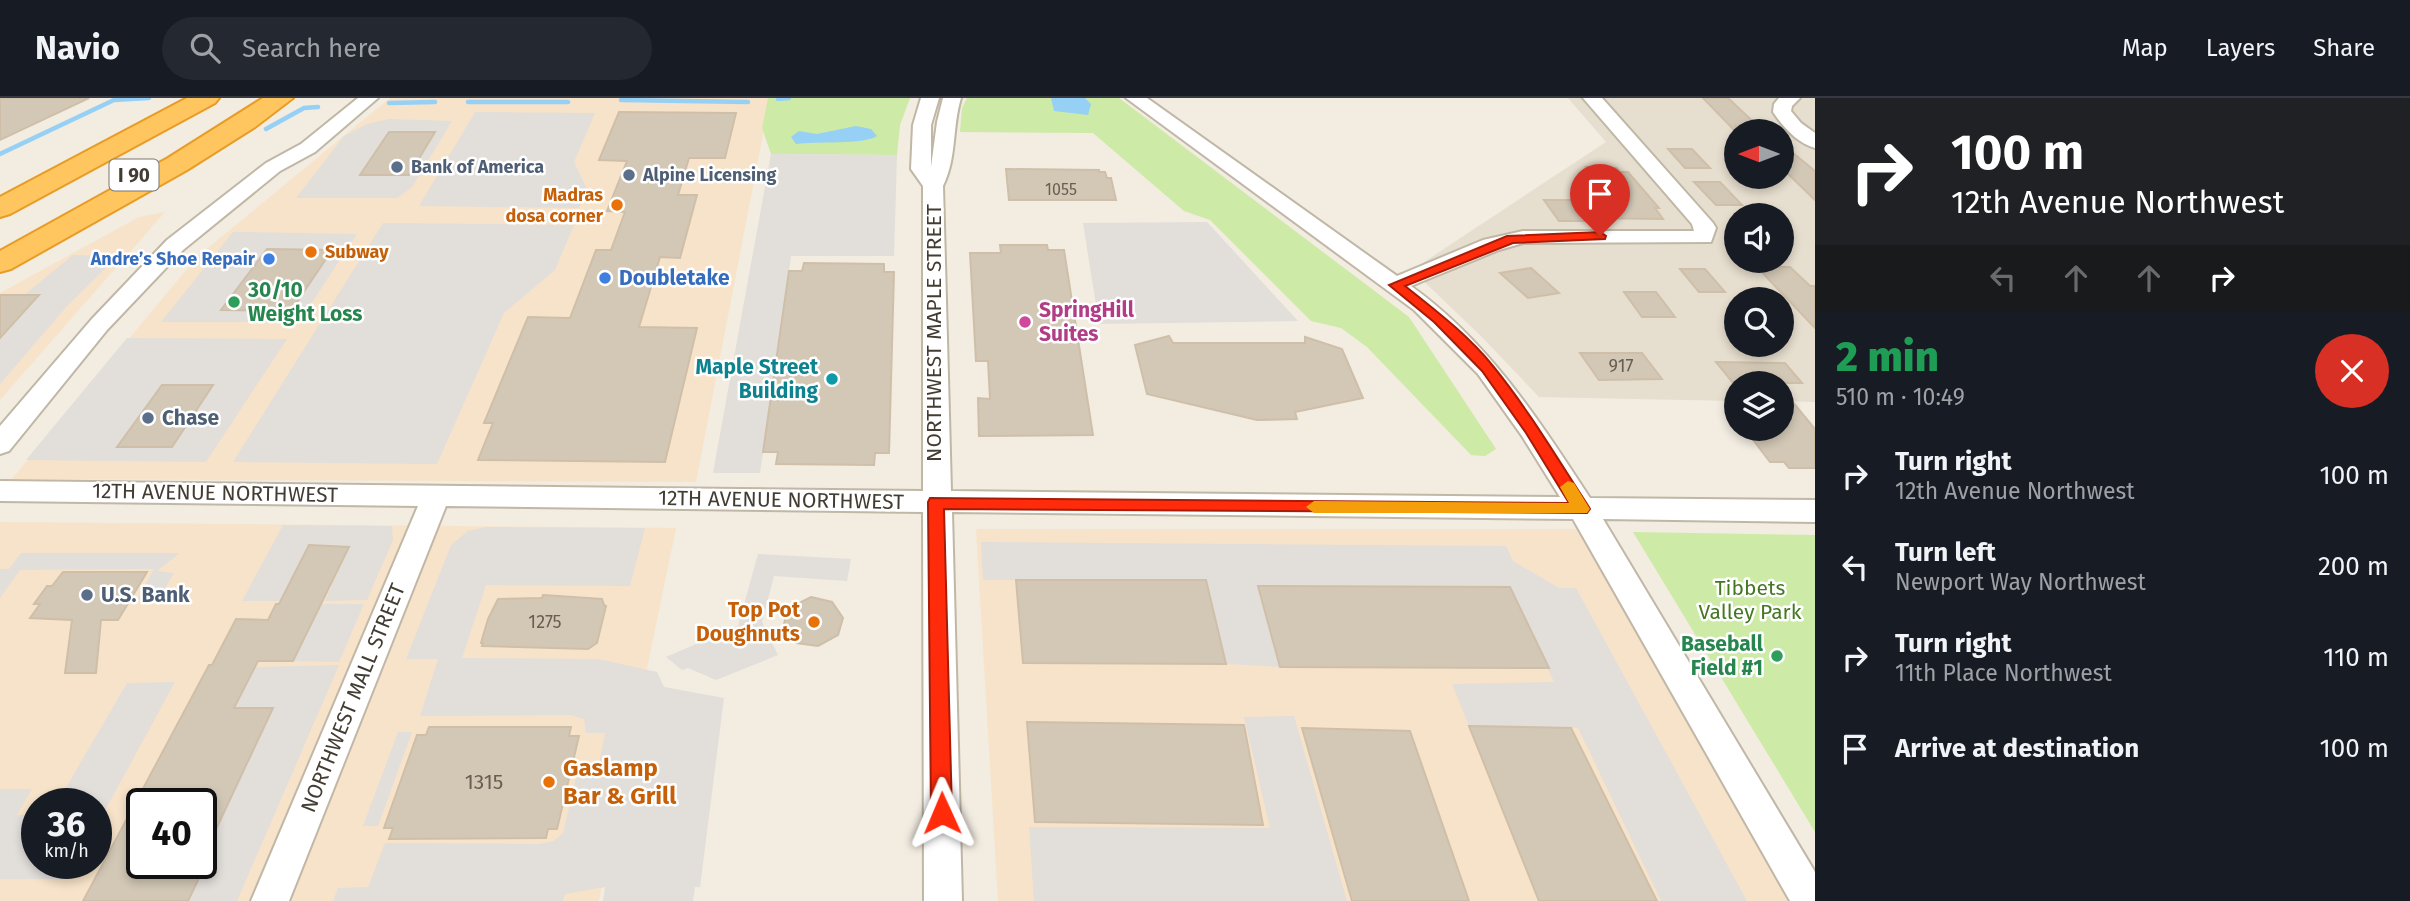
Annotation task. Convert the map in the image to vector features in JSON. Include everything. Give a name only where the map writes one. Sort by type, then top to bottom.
[{"type":"highway","name":"I 90","points":[[0,247],[112,188],[265,98]]},
{"type":"highway","points":[[0,263],[187,158],[237,128],[279,98]]},
{"type":"highway","name":"I 90","points":[[0,208],[197,103]]},
{"type":"highway","points":[[0,197],[197,103]]},
{"type":"street","points":[[273,167],[287,146],[347,98]]},
{"type":"street","points":[[0,444],[99,325],[161,259],[201,223],[273,167],[308,148],[369,98]]},
{"type":"street","name":"NORTHWEST MAPLE STREET","points":[[930,98],[922,124],[921,169],[933,186]]},
{"type":"street","name":"NORTHWEST MAPLE STREET","points":[[943,901],[933,186],[943,169],[944,127],[952,98]]},
{"type":"street","points":[[1135,98],[1395,285],[1438,319],[1487,368],[1531,429],[1582,509],[1811,901]]},
{"type":"street","points":[[1395,285],[1491,245],[1523,237],[1703,236],[1705,228],[1699,220],[1591,98]]},
{"type":"street","points":[[1791,98],[1783,104],[1782,113],[1794,127],[1815,142]]},
{"type":"street","name":"12TH AVENUE NORTHWEST","points":[[0,491],[1815,511]]},
{"type":"street","name":"NORTHWEST MALL STREET","points":[[270,901],[436,496]]},
{"type":"shaded area","points":[[390,98],[770,98],[696,482],[12,479],[197,257]]},
{"type":"shaded area","points":[[1568,98],[1815,98],[1815,402],[1794,401],[1794,371],[1724,371],[1724,401],[1539,397],[1482,337],[1412,270],[1606,142]]},
{"type":"shaded area","points":[[475,112],[595,113],[574,162],[587,189],[579,208],[419,206]]},
{"type":"shaded area","points":[[389,119],[452,121],[412,187],[397,198],[296,198],[344,136],[367,124]]},
{"type":"shaded area","points":[[771,154],[897,155],[894,256],[791,256],[760,473],[713,473]]},
{"type":"shaded area","points":[[165,212],[0,400],[0,293],[139,217]]},
{"type":"shaded area","points":[[1207,222],[1298,321],[1099,324],[1083,223]]},
{"type":"shaded area","points":[[383,223],[574,225],[555,270],[504,313],[437,464],[233,462]]},
{"type":"shaded area","points":[[233,232],[357,234],[299,322],[161,322]]},
{"type":"shaded area","points":[[73,255],[118,256],[68,305],[0,384],[0,338],[38,296],[24,295]]},
{"type":"shaded area","points":[[127,338],[287,339],[206,462],[26,460]]},
{"type":"shaded area","points":[[0,522],[676,528],[599,901],[0,901]]},
{"type":"shaded area","points":[[283,525],[392,526],[393,540],[367,600],[325,601],[349,547],[281,601],[242,601]]},
{"type":"shaded area","points":[[486,527],[645,528],[630,586],[486,585],[462,658],[598,659],[657,672],[664,687],[724,698],[700,887],[695,887],[693,901],[603,901],[605,887],[565,894],[563,901],[333,901],[338,888],[368,887],[385,843],[540,844],[554,841],[563,833],[577,774],[597,774],[605,733],[586,733],[584,719],[570,715],[420,716],[438,659],[406,659],[451,545],[468,531]]},
{"type":"shaded area","points":[[976,529],[1578,529],[1789,901],[998,901]]},
{"type":"shaded area","points":[[981,542],[1506,546],[1513,561],[1559,588],[1576,588],[1747,901],[1661,901],[1578,728],[1469,726],[1452,684],[1554,682],[1510,587],[1259,586],[1280,667],[1226,664],[1205,580],[983,580]]},
{"type":"shaded area","points":[[21,553],[180,553],[157,571],[174,573],[158,600],[137,600],[154,569],[20,570],[0,598],[0,569],[9,569]]},
{"type":"shaded area","points":[[758,554],[851,559],[847,581],[774,576],[762,622],[778,655],[716,680],[688,668],[682,670],[666,657],[738,626]]},
{"type":"shaded area","points":[[320,604],[364,604],[339,662],[293,661]]},
{"type":"shaded area","points":[[339,665],[237,901],[188,901],[199,879],[217,879],[217,827],[273,709],[234,708],[255,667]]},
{"type":"shaded area","points":[[175,682],[112,798],[112,788],[66,788],[127,683]]},
{"type":"shaded area","points":[[1294,716],[1347,901],[1034,901],[1029,827],[1270,828],[1244,717]]},
{"type":"shaded area","points":[[398,732],[412,732],[378,826],[363,826]]},
{"type":"shaded area","points":[[0,789],[21,789],[21,808],[17,815],[21,815],[21,879],[0,879]]},
{"type":"green space","points":[[768,98],[910,98],[900,125],[897,155],[771,154],[762,128]]},
{"type":"green space","points":[[967,98],[1119,98],[1409,317],[1496,449],[1485,456],[1471,455],[1367,347],[1341,328],[1311,321],[1210,220],[1184,211],[1093,133],[960,132],[962,108]]},
{"type":"green space","name":"Tibbets Valley Park","points":[[1633,532],[1815,535],[1815,832]]},
{"type":"water","points":[[1051,98],[1085,98],[1091,104],[1088,115],[1054,111]]},
{"type":"water","points":[[856,126],[871,129],[877,136],[862,141],[796,144],[791,137],[799,131],[817,134]]},
{"type":"building","points":[[0,98],[89,98],[0,140]]},
{"type":"building","points":[[1703,98],[1728,98],[1750,119],[1724,120]]},
{"type":"building","points":[[619,112],[736,113],[725,158],[689,158],[678,195],[697,195],[680,258],[660,257],[639,327],[697,328],[665,462],[478,460],[493,423],[484,423],[528,317],[570,318],[596,250],[611,250],[625,212],[607,211],[627,161],[599,160]]},
{"type":"building","points":[[389,132],[435,132],[409,175],[360,175]]},
{"type":"building","points":[[1668,149],[1692,149],[1710,168],[1685,168]]},
{"type":"building","points":[[1794,154],[1815,171],[1815,200],[1794,180]]},
{"type":"building","points":[[1586,167],[1616,168],[1620,172],[1628,172],[1659,208],[1655,208],[1663,219],[1588,218],[1591,221],[1559,221],[1544,200],[1611,200]]},
{"type":"building","points":[[1006,169],[1099,170],[1105,172],[1107,178],[1111,178],[1116,200],[1009,200]]},
{"type":"building","points":[[1694,182],[1720,182],[1740,203],[1716,205]]},
{"type":"building","name":"SpringHill Suites","points":[[1000,245],[1047,245],[1048,250],[1064,250],[1093,435],[979,436],[978,398],[990,399],[988,361],[976,361],[970,253],[1001,253]]},
{"type":"building","points":[[267,249],[332,250],[291,311],[221,310]]},
{"type":"building","name":"Maple Street Building","points":[[804,263],[884,264],[884,272],[894,272],[889,453],[875,453],[874,465],[776,464],[778,452],[763,452],[789,271],[802,271]]},
{"type":"building","points":[[1531,268],[1559,293],[1528,298],[1500,273]]},
{"type":"building","points":[[1680,269],[1705,269],[1724,291],[1699,292]]},
{"type":"building","points":[[1794,271],[1810,286],[1815,286],[1815,328],[1794,306],[1794,287],[1776,287],[1763,273],[1794,273]]},
{"type":"building","points":[[1624,292],[1656,292],[1675,317],[1642,317]]},
{"type":"building","points":[[0,295],[39,295],[0,338]]},
{"type":"building","points":[[1169,336],[1173,343],[1305,343],[1305,337],[1342,349],[1363,398],[1295,412],[1297,419],[1257,420],[1147,394],[1135,345]]},
{"type":"building","points":[[1580,353],[1642,353],[1662,379],[1599,380]]},
{"type":"building","points":[[1716,362],[1785,363],[1792,371],[1724,371]]},
{"type":"building","points":[[1794,374],[1802,383],[1794,383]]},
{"type":"building","name":"Chase","points":[[162,385],[213,385],[172,447],[117,447]]},
{"type":"building","points":[[1794,404],[1815,429],[1815,468],[1789,468],[1784,462],[1770,462],[1754,441],[1794,441]]},
{"type":"building","points":[[309,545],[349,547],[293,661],[258,661],[234,708],[273,708],[217,827],[217,788],[143,788],[236,619],[268,620],[276,604],[279,604]]},
{"type":"building","name":"U.S. Bank","points":[[63,572],[147,572],[118,620],[101,620],[96,673],[65,673],[72,620],[30,618],[40,604],[34,604],[47,586],[52,586]]},
{"type":"building","points":[[1016,580],[1206,580],[1226,664],[1023,663]]},
{"type":"building","points":[[1258,586],[1510,587],[1549,668],[1280,667]]},
{"type":"building","points":[[543,595],[602,599],[606,606],[597,643],[588,649],[482,646],[488,619],[498,599],[542,598]]},
{"type":"building","name":"Top Pot Doughnuts","points":[[811,597],[832,602],[843,618],[838,635],[818,646],[796,643],[787,635],[784,625],[786,614],[791,607]]},
{"type":"building","points":[[1027,722],[1244,725],[1263,825],[1035,822]]},
{"type":"building","points":[[1469,726],[1571,728],[1657,901],[1539,901]]},
{"type":"building","points":[[429,727],[571,727],[569,736],[579,736],[557,829],[548,829],[546,838],[389,839],[393,828],[384,828],[417,735],[426,735]]},
{"type":"building","points":[[1302,728],[1410,731],[1469,901],[1352,901]]},
{"type":"building","points":[[126,820],[126,879],[199,879],[188,901],[83,901],[95,879],[112,879],[112,847]]},
{"type":"waterway","points":[[0,154],[114,100],[149,98]]},
{"type":"waterway","points":[[778,99],[789,98]]},
{"type":"waterway","points":[[621,100],[748,102]]},
{"type":"waterway","points":[[389,103],[435,102]]},
{"type":"waterway","points":[[468,102],[568,102]]},
{"type":"waterway","points":[[266,129],[304,108],[318,107]]},
{"type":"slow traffic","points":[[1314,507],[1582,509],[1568,487]]},
{"type":"place","name":"Bank of America","points":[[397,167]]},
{"type":"place","name":"Alpine Licensing","points":[[629,175]]},
{"type":"place","name":"Madras dosa corner","points":[[617,205]]},
{"type":"place","name":"Subway","points":[[311,252]]},
{"type":"place","name":"Andre’s Shoe Repair","points":[[269,259]]},
{"type":"place","name":"Doubletake","points":[[605,278]]},
{"type":"place","name":"30/10 Weight Loss","points":[[234,302]]},
{"type":"place","name":"SpringHill Suites","points":[[1025,322]]},
{"type":"place","name":"Maple Street Building","points":[[832,379]]},
{"type":"place","name":"Chase","points":[[148,418]]},
{"type":"place","name":"U.S. Bank","points":[[87,595]]},
{"type":"place","name":"Top Pot Doughnuts","points":[[814,622]]},
{"type":"place","name":"Baseball Field #1","points":[[1777,656]]},
{"type":"place","name":"Gaslamp Bar & Grill","points":[[549,782]]},
{"type":"route","points":[[942,813],[936,502],[1582,509],[1531,429],[1487,368],[1438,319],[1395,285],[1511,239],[1535,236],[1600,236]]}]
